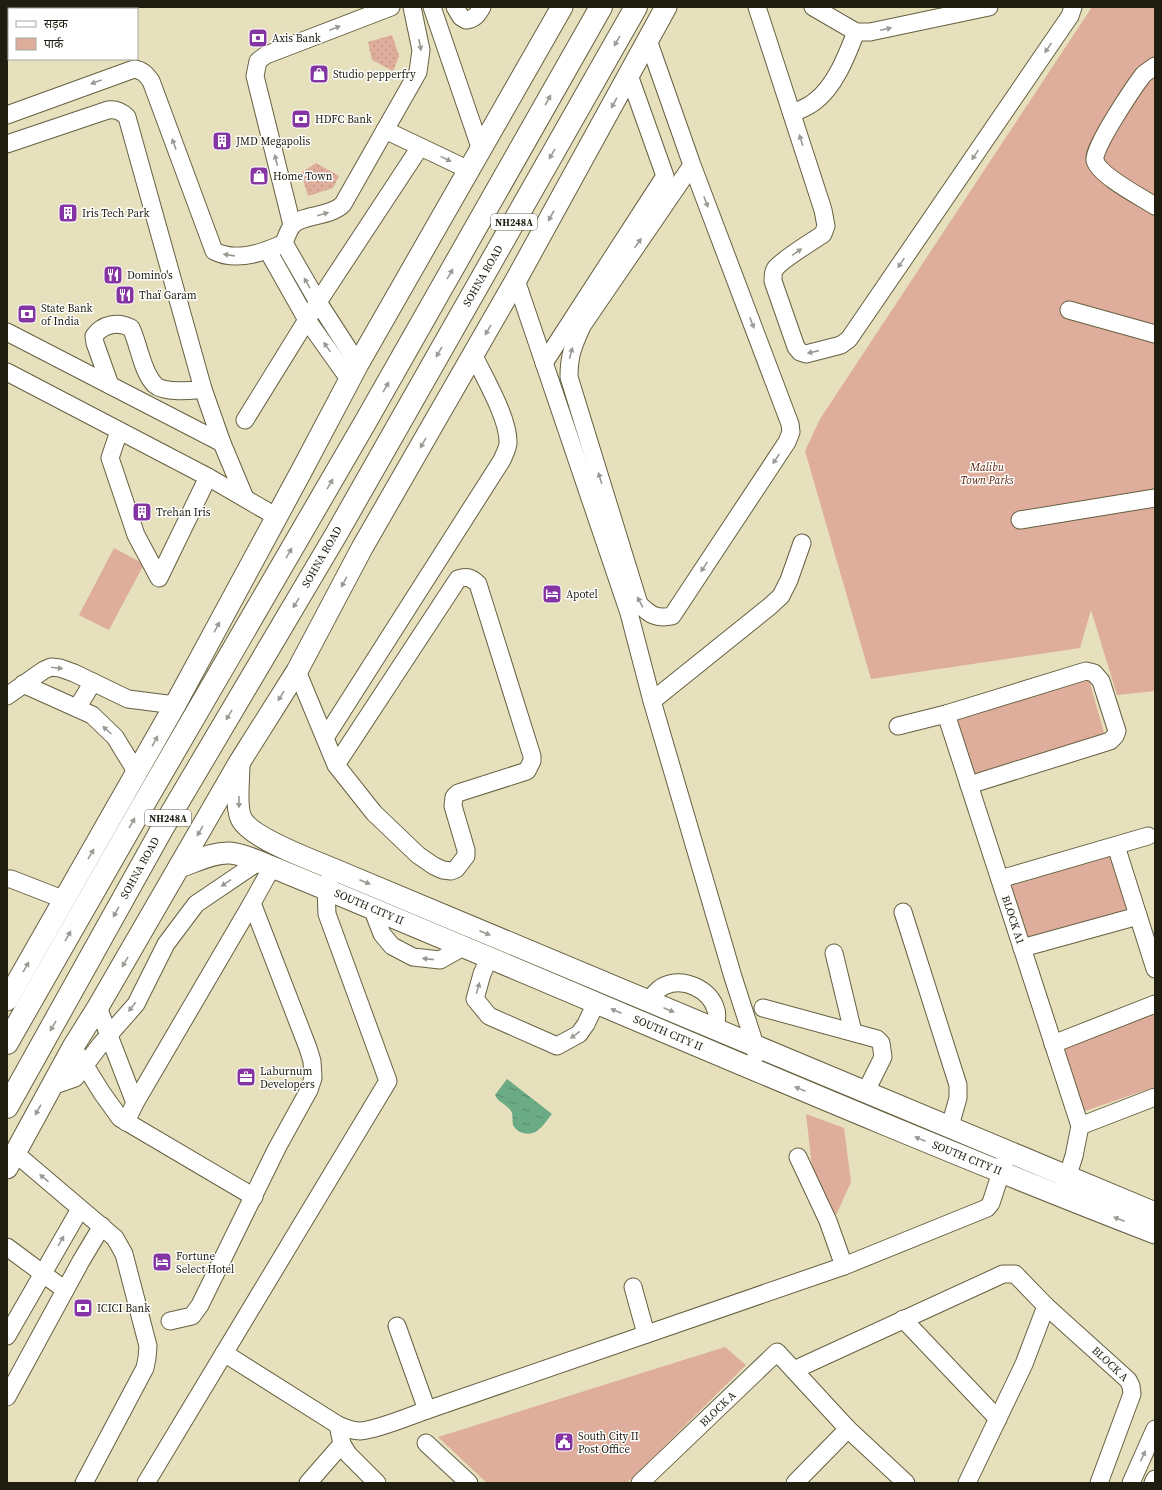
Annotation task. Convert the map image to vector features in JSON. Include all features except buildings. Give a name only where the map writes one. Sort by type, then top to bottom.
[{"type":"highway","name":"NH248A","points":[[7,1043],[366,421],[601,7]]},
{"type":"highway","name":"SOHNA ROAD","points":[[7,1107],[162,829],[337,533],[636,7]]},
{"type":"main road","points":[[7,1000],[175,705],[277,517],[353,371],[562,7]]},
{"type":"main road","points":[[11,1160],[73,1047],[98,1007],[239,762],[297,671],[362,548],[516,280],[666,7]]},
{"type":"main road","name":"SOUTH CITY II","points":[[239,762],[238,808],[241,820],[252,831],[264,837],[333,869],[1155,1212]]},
{"type":"main road","name":"SOUTH CITY II","points":[[179,867],[222,853],[240,855],[265,864],[758,1072],[1060,1197],[1155,1233]]},
{"type":"street","points":[[7,115],[134,68],[140,70],[151,81],[214,251],[220,254],[236,256],[268,251],[284,244],[292,225],[255,76],[258,61],[266,55],[391,7]]},
{"type":"street","points":[[292,225],[299,221],[334,211],[343,204],[367,149],[385,130],[389,110],[418,72],[421,50],[412,7]]},
{"type":"street","points":[[432,7],[481,150]]},
{"type":"street","points":[[455,7],[461,17],[466,20],[472,19],[478,14],[482,7]]},
{"type":"street","points":[[758,7],[823,210],[826,226],[823,234],[775,269],[773,274],[773,281],[796,348],[800,352],[806,354],[841,345],[849,339],[1070,16],[1073,7]]},
{"type":"street","points":[[813,7],[856,32],[870,32],[989,7]]},
{"type":"street","points":[[792,114],[814,102],[827,90],[845,60],[856,32]]},
{"type":"street","points":[[648,40],[692,166],[790,424],[791,432],[786,442],[672,616],[663,617],[650,615],[639,604],[569,377],[569,362],[572,349],[582,326],[692,166]]},
{"type":"street","points":[[1155,66],[1144,74],[1100,140],[1094,154],[1094,161],[1107,176],[1155,206]]},
{"type":"street","points":[[544,363],[665,176],[629,75]]},
{"type":"street","points":[[7,144],[108,110],[122,112],[126,117],[203,389],[222,443],[245,498]]},
{"type":"street","points":[[385,130],[469,170]]},
{"type":"street","points":[[245,420],[318,302],[420,147]]},
{"type":"street","points":[[284,244],[318,302],[353,371]]},
{"type":"street","points":[[268,251],[307,320],[353,371]]},
{"type":"street","points":[[516,280],[629,613],[652,701],[733,977],[755,1046],[758,1072]]},
{"type":"street","points":[[1069,310],[1155,334]]},
{"type":"street","points":[[110,385],[95,343],[94,336],[97,332],[107,326],[117,323],[131,328],[134,332],[143,363],[150,379],[155,385],[160,388],[177,390],[192,391],[203,389]]},
{"type":"street","points":[[7,332],[222,443]]},
{"type":"street","points":[[325,738],[504,455],[508,444],[507,432],[500,410],[473,354]]},
{"type":"street","points":[[7,372],[208,477],[277,517]]},
{"type":"street","points":[[119,431],[110,458],[136,535],[159,578],[208,477]]},
{"type":"street","points":[[1020,520],[1155,498]]},
{"type":"street","points":[[652,701],[769,608],[781,596],[789,580],[802,544]]},
{"type":"street","points":[[297,671],[336,765],[374,813],[418,855],[434,866],[450,871],[456,869],[466,856],[466,850],[453,806],[454,797],[458,793],[527,771],[532,761],[532,756],[478,584],[472,579],[464,577],[458,579],[336,765]]},
{"type":"street","points":[[7,696],[44,670],[51,667],[60,668],[128,699],[175,705]]},
{"type":"street","points":[[898,726],[946,714],[1086,671],[1094,673],[1101,681],[1117,731],[1115,736],[1110,741],[969,785]]},
{"type":"street","points":[[77,708],[93,682]]},
{"type":"street","points":[[23,684],[92,715],[115,737],[137,773]]},
{"type":"street","name":"BLOCK A1","points":[[946,714],[1080,1126]]},
{"type":"street","points":[[1000,880],[1148,836]]},
{"type":"street","points":[[1116,846],[1155,969]]},
{"type":"street","points":[[126,1122],[135,1103],[252,903],[265,864]]},
{"type":"street","points":[[52,1086],[75,1078],[136,1004],[166,944],[196,904],[265,864]]},
{"type":"street","points":[[146,1483],[388,1081],[327,914],[326,889],[333,869]]},
{"type":"street","points":[[7,879],[11,879],[65,900]]},
{"type":"street","points":[[170,1320],[187,1318],[196,1312],[278,1148],[309,1090],[313,1078],[312,1061],[308,1048],[252,903]]},
{"type":"street","points":[[372,908],[382,934],[392,946],[412,957],[440,960],[463,947]]},
{"type":"street","points":[[903,912],[958,1085],[958,1098],[950,1126]]},
{"type":"street","points":[[1022,948],[1138,916]]},
{"type":"street","points":[[834,953],[853,1032]]},
{"type":"street","points":[[489,958],[482,974],[475,999],[489,1016],[557,1046],[579,1034],[586,1024],[596,1003]]},
{"type":"street","points":[[648,1001],[663,986],[674,983],[685,983],[697,988],[712,1000],[717,1016],[715,1029]]},
{"type":"street","points":[[1053,1044],[1155,1004]]},
{"type":"street","points":[[98,1007],[135,1103]]},
{"type":"street","points":[[763,1008],[877,1039],[881,1043],[883,1057],[866,1091]]},
{"type":"street","points":[[73,1047],[120,1118],[254,1197]]},
{"type":"street","points":[[1060,1197],[1074,1156],[1080,1126],[1155,1097]]},
{"type":"street","points":[[224,1353],[338,1425],[350,1430],[360,1431],[382,1426],[844,1266],[987,1208],[992,1203],[1008,1151]]},
{"type":"street","points":[[798,1157],[828,1221],[844,1266]]},
{"type":"street","points":[[11,1160],[80,1209],[115,1238],[124,1254],[148,1346],[148,1358],[145,1368],[84,1483]]},
{"type":"street","points":[[7,1336],[80,1209]]},
{"type":"street","points":[[7,1396],[102,1226]]},
{"type":"street","points":[[7,1247],[65,1290]]},
{"type":"street","name":"BLOCK A","points":[[794,1370],[1003,1274],[1010,1273],[1018,1276],[1046,1306],[1128,1380],[1131,1386],[1132,1394],[1128,1407],[1099,1483]]},
{"type":"street","points":[[633,1288],[646,1334]]},
{"type":"street","points":[[967,1483],[1024,1364],[1046,1306]]},
{"type":"street","points":[[903,1319],[998,1419]]},
{"type":"street","points":[[397,1326],[427,1410]]},
{"type":"street","name":"BLOCK A","points":[[640,1483],[777,1352],[848,1429],[906,1483]]},
{"type":"street","points":[[338,1425],[342,1444],[348,1454],[378,1483]]},
{"type":"street","points":[[795,1483],[848,1429]]},
{"type":"street","points":[[1131,1483],[1155,1429]]},
{"type":"street","points":[[426,1442],[469,1483]]},
{"type":"street","points":[[308,1483],[342,1444]]},
{"type":"street","points":[[1153,1483],[1155,1479]]},
{"type":"green space","name":"Malibu Town Parks","points":[[1092,7],[1155,7],[1155,691],[1117,695],[1091,610],[1080,648],[871,679],[805,451],[820,419]]},
{"type":"green space","points":[[392,35],[399,56],[393,71],[372,60],[368,42]]},
{"type":"green space","points":[[316,163],[339,176],[333,188],[308,196],[301,173]]},
{"type":"green space","points":[[114,548],[144,564],[109,630],[79,615]]},
{"type":"green space","points":[[1089,680],[1105,736],[968,776],[950,720]]},
{"type":"green space","points":[[1109,855],[1128,911],[1024,943],[1005,888]]},
{"type":"green space","points":[[1155,1013],[1155,1087],[1079,1113],[1057,1046]]},
{"type":"green space","points":[[806,1114],[844,1128],[851,1182],[836,1215],[813,1176]]},
{"type":"green space","points":[[725,1347],[746,1365],[627,1483],[487,1483],[438,1437]]},
{"type":"water","points":[[507,1079],[552,1114],[540,1129],[528,1134],[517,1130],[513,1125],[511,1110],[498,1100],[495,1095]]},
{"type":"place","name":"Axis Bank","points":[[258,38]]},
{"type":"place","name":"Studio pepperfry","points":[[319,74]]},
{"type":"place","name":"HDFC Bank","points":[[301,119]]},
{"type":"place","name":"JMD Megapolis","points":[[222,141]]},
{"type":"place","name":"Home Town","points":[[259,176]]},
{"type":"place","name":"Iris Tech Park","points":[[68,213]]},
{"type":"place","name":"Domino's","points":[[113,275]]},
{"type":"place","name":"Thaï Garam","points":[[125,295]]},
{"type":"place","name":"State Bank of India","points":[[27,314]]},
{"type":"place","name":"Trehan Iris","points":[[142,512]]},
{"type":"place","name":"Apotel","points":[[552,594]]},
{"type":"place","name":"Laburnum Developers","points":[[246,1077]]},
{"type":"place","name":"Fortune Select Hotel","points":[[162,1262]]},
{"type":"place","name":"ICICI Bank","points":[[83,1308]]},
{"type":"place","name":"South City II Post Office","points":[[564,1442]]}]
